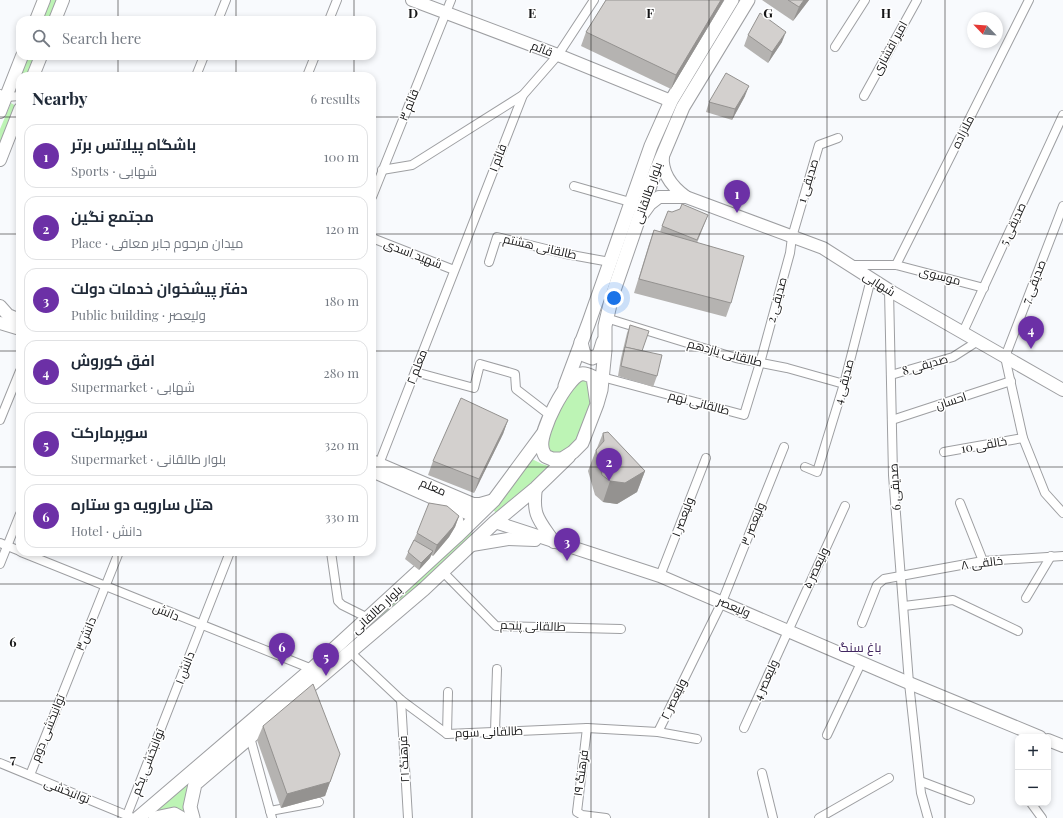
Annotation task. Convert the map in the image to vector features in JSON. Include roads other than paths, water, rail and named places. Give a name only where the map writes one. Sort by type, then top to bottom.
[{"type":"main road","points":[[38,16],[44,0]]},
{"type":"main road","points":[[57,16],[63,0]]},
{"type":"main road","name":"قائم","points":[[412,0],[558,55],[671,101]]},
{"type":"main road","name":"بلوار طالقانی","points":[[133,817],[312,670],[494,500],[543,433],[563,390],[651,146],[671,101],[732,0]]},
{"type":"main road","name":"بلوار طالقانی","points":[[193,818],[190,807],[195,784],[443,572],[495,522],[536,488],[582,443],[597,404],[602,377],[606,318],[638,221],[664,151],[683,107],[748,0]]},
{"type":"main road","points":[[0,112],[3,95],[20,60]]},
{"type":"main road","points":[[35,72],[39,60]]},
{"type":"main road","points":[[0,160],[16,118]]},
{"type":"main road","points":[[664,151],[662,166],[670,181],[686,197]]},
{"type":"main road","points":[[638,221],[650,204],[659,197],[686,197]]},
{"type":"main road","name":"شهابی","points":[[686,197],[822,248],[889,290],[1063,389]]},
{"type":"main road","points":[[0,306],[8,315],[16,318]]},
{"type":"main road","points":[[0,323],[16,328]]},
{"type":"main road","points":[[581,342],[584,355],[592,358],[599,355],[605,338]]},
{"type":"main road","points":[[563,390],[573,378],[581,374],[588,374],[593,377],[597,404]]},
{"type":"main road","points":[[543,433],[542,447],[546,456],[552,459],[562,459],[573,452]]},
{"type":"main road","name":"معلم","points":[[376,467],[476,516]]},
{"type":"main road","name":"معلم","points":[[376,467],[473,504],[480,504],[494,500]]},
{"type":"main road","points":[[536,488],[534,503],[535,513],[554,542]]},
{"type":"main road","points":[[441,500],[453,511],[458,520],[457,536]]},
{"type":"main road","points":[[476,516],[495,522]]},
{"type":"main road","name":"ولیعصر","points":[[495,522],[660,576],[861,663],[1033,734]]},
{"type":"main road","points":[[472,545],[508,539],[554,542]]},
{"type":"main road","points":[[1051,741],[1063,746]]},
{"type":"main road","points":[[155,818],[174,814],[181,818]]},
{"type":"street","points":[[220,16],[226,0]]},
{"type":"street","points":[[331,16],[337,0]]},
{"type":"street","name":"قائم ٣","points":[[376,186],[451,0]]},
{"type":"street","name":"قائم ١","points":[[454,270],[523,95],[558,55],[594,0]]},
{"type":"street","points":[[835,48],[865,0]]},
{"type":"street","name":"امیر افشاری","points":[[864,96],[917,0]]},
{"type":"street","name":"ملازاده","points":[[896,265],[1029,0]]},
{"type":"street","points":[[198,72],[202,60]]},
{"type":"street","points":[[309,72],[313,60]]},
{"type":"street","points":[[3,95],[16,96]]},
{"type":"street","points":[[382,170],[412,165],[523,95]]},
{"type":"street","name":"صدیقی 5","points":[[963,332],[1063,115]]},
{"type":"street","name":"صدیقی 1","points":[[792,237],[819,145],[838,138]]},
{"type":"street","points":[[574,186],[630,202]]},
{"type":"street","name":"صدیقی 7","points":[[1005,357],[1063,206]]},
{"type":"street","name":"طالقانی هشتم","points":[[489,262],[497,237],[566,254],[610,262]]},
{"type":"street","name":"صدیقی 2","points":[[760,363],[790,253],[792,237]]},
{"type":"street","name":"شهید اسدی","points":[[376,240],[454,270]]},
{"type":"street","name":"موسوی","points":[[849,265],[896,265],[984,288]]},
{"type":"street","name":"معلم ٢","points":[[376,461],[415,372],[454,270]]},
{"type":"street","name":"صدیقی 4","points":[[805,467],[817,472],[844,384],[871,279]]},
{"type":"street","name":"صدیقی 6","points":[[889,290],[893,475],[902,575],[909,683]]},
{"type":"street","name":"طالقانی یازدهم","points":[[606,318],[687,344],[760,363],[787,368],[844,384]]},
{"type":"street","name":"صدیقی 8","points":[[891,375],[953,357],[978,341]]},
{"type":"street","points":[[1005,357],[1023,438],[1045,493],[1063,513]]},
{"type":"street","name":"طالقانی نهم","points":[[602,377],[744,414],[760,363]]},
{"type":"street","points":[[415,372],[474,388],[480,364],[515,374],[516,389],[551,416]]},
{"type":"street","name":"احسان","points":[[892,420],[1010,381]]},
{"type":"street","points":[[0,420],[16,382]]},
{"type":"street","name":"خالقی 10","points":[[944,452],[1023,438]]},
{"type":"street","name":"ولیعصر ٣","points":[[722,602],[784,447]]},
{"type":"street","name":"ولیعصر ١","points":[[660,576],[706,458]]},
{"type":"street","points":[[960,503],[983,561]]},
{"type":"street","name":"ولیعصر ۵","points":[[788,631],[845,506]]},
{"type":"street","points":[[0,564],[4,545],[16,522]]},
{"type":"street","name":"دانش","points":[[4,545],[16,550]]},
{"type":"street","name":"دانش","points":[[31,556],[312,670]]},
{"type":"street","name":"دانش٣","points":[[67,682],[117,556]]},
{"type":"street","name":"دانش ١","points":[[168,710],[228,556]]},
{"type":"street","points":[[332,556],[338,601],[342,605],[368,618]]},
{"type":"street","points":[[1026,598],[1051,556]]},
{"type":"street","name":"خالقی ۸","points":[[862,622],[877,585],[884,579],[983,561],[1063,556]]},
{"type":"street","name":"طالقانی پنجم","points":[[443,572],[496,626],[622,629]]},
{"type":"street","points":[[904,606],[953,600],[1018,631]]},
{"type":"street","name":"ولیعصر ٢","points":[[587,728],[658,732],[722,602]]},
{"type":"street","name":"ولیعصر 4","points":[[744,728],[788,631]]},
{"type":"street","name":"طالقانی سوم","points":[[350,652],[401,700],[447,734],[587,728]]},
{"type":"street","points":[[826,734],[861,663]]},
{"type":"street","points":[[494,732],[497,669]]},
{"type":"street","name":"توانبخشی دوم","points":[[30,775],[67,682]]},
{"type":"street","points":[[909,683],[920,781],[928,818]]},
{"type":"street","points":[[447,734],[448,692]]},
{"type":"street","name":"فرهنگ ۲۱","points":[[401,700],[408,818]]},
{"type":"street","name":"توانبخشی یکم","points":[[133,817],[168,710]]},
{"type":"street","name":"فرهنگ ۱۹","points":[[587,728],[577,812],[582,815],[606,818]]},
{"type":"street","points":[[658,732],[697,739]]},
{"type":"street","points":[[250,737],[271,814],[319,802]]},
{"type":"street","name":"توانبخشی","points":[[0,763],[133,817]]},
{"type":"street","points":[[762,773],[773,818]]},
{"type":"street","points":[[819,818],[889,778]]},
{"type":"street","points":[[920,781],[970,800]]},
{"type":"street","points":[[1034,806],[1042,818]]},
{"type":"place","name":"باشگاه پیلاتس برتر","points":[[737,213]]},
{"type":"place","name":"افق کوروش","points":[[1031,349]]},
{"type":"place","name":"مجتمع نگین","points":[[609,481]]},
{"type":"place","name":"دفتر پیشخوان خدمات دولت","points":[[567,561]]},
{"type":"place","name":"هتل سارویه دو ستاره","points":[[282,666]]},
{"type":"place","name":"سوپرمارکت","points":[[326,676]]},
{"type":"district","name":"باغ سنگ","points":[[860,647]]}]
